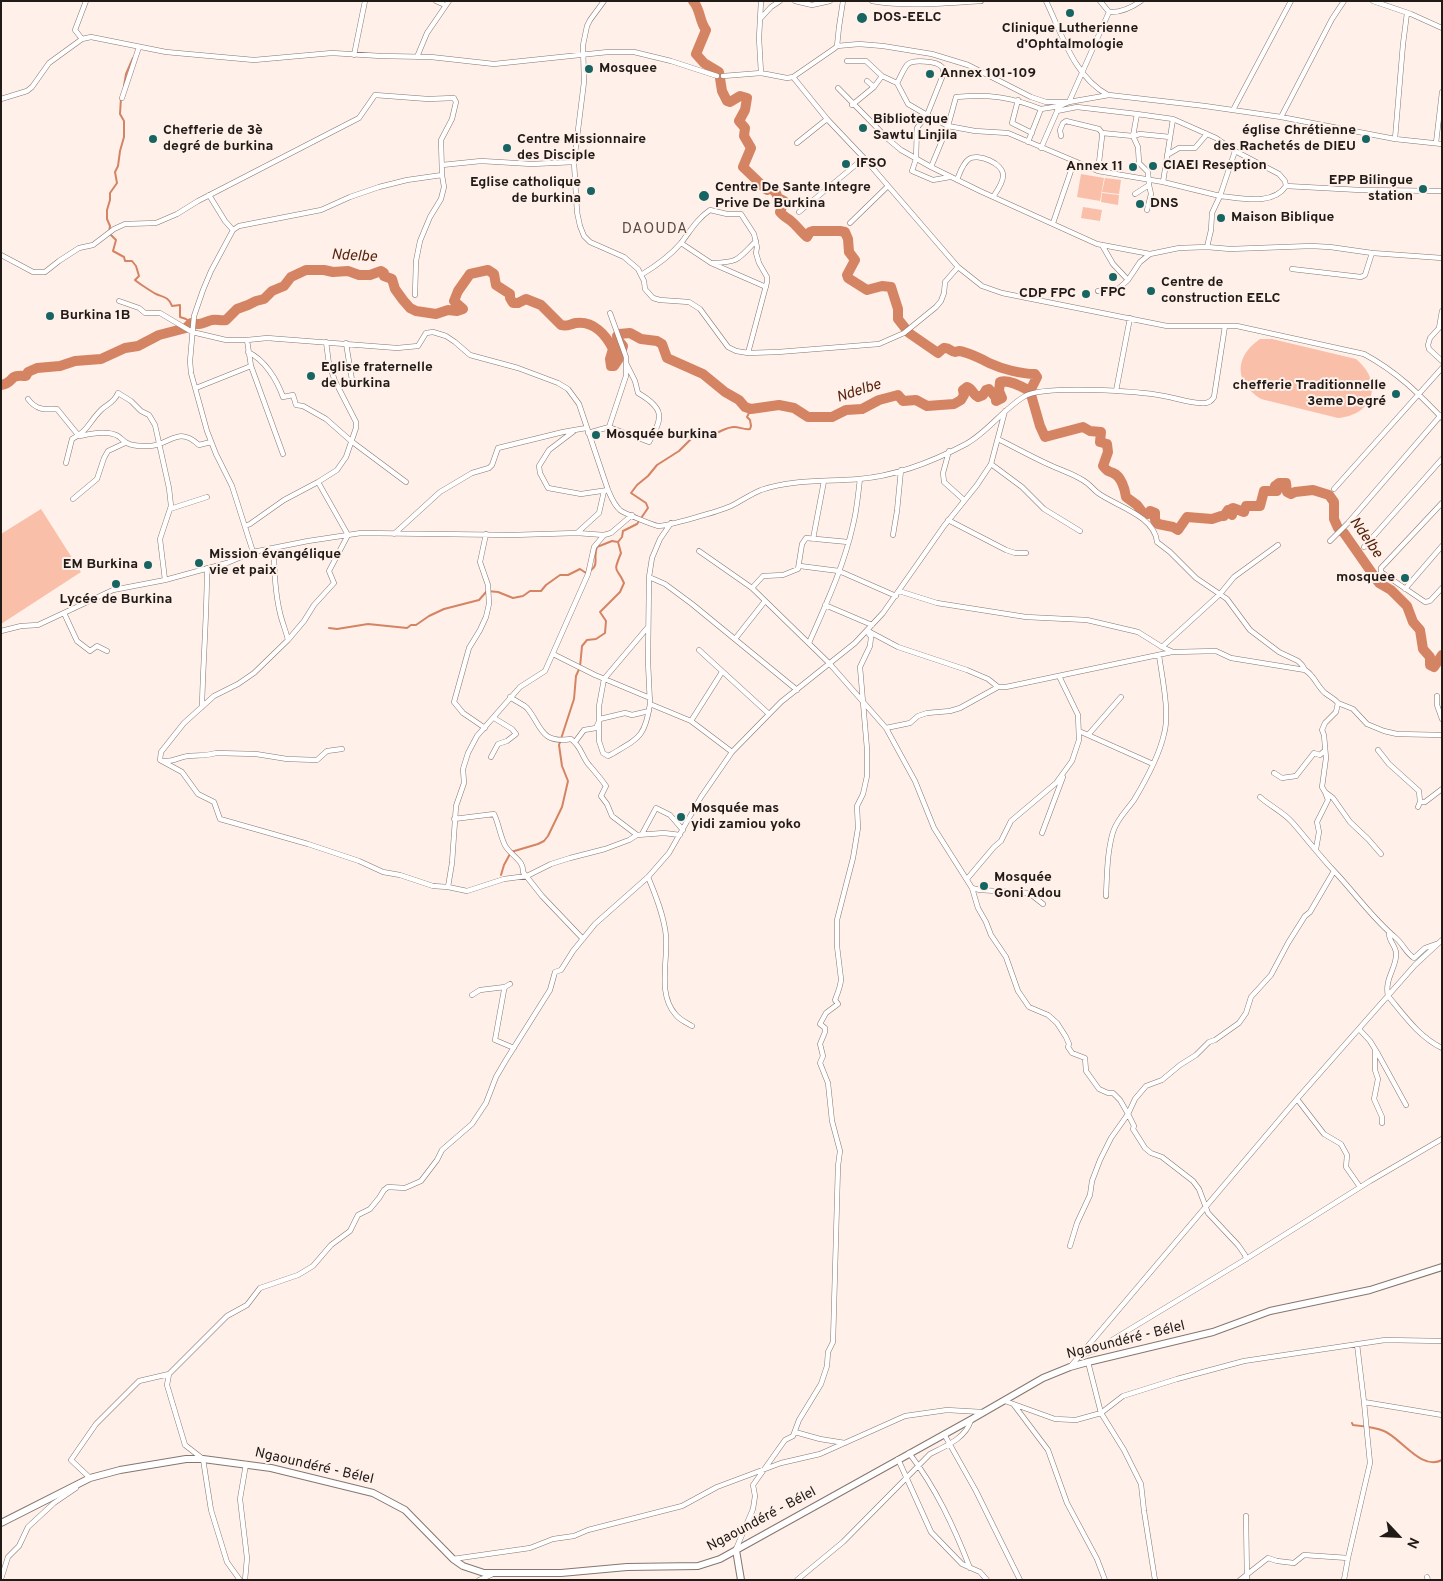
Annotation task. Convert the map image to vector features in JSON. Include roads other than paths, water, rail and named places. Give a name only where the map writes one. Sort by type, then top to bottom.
[{"type":"main road","name":"Ngaoundéré - Bélel","points":[[1,1523],[90,1478],[120,1470],[186,1459],[203,1459],[271,1468],[372,1493],[405,1510],[452,1559],[484,1573],[561,1573],[627,1567],[698,1566],[720,1559],[1043,1378],[1070,1367],[1213,1332],[1270,1311],[1370,1290],[1442,1267]]},
{"type":"main road","points":[[736,1550],[740,1580]]},
{"type":"street","points":[[82,39],[75,30],[86,1]]},
{"type":"street","points":[[354,55],[365,1]]},
{"type":"street","points":[[417,57],[427,33],[447,3],[436,1]]},
{"type":"street","points":[[604,1],[595,11],[587,26],[583,45],[582,100],[574,162],[577,212],[584,236],[590,242],[624,257],[638,268],[645,289],[653,298],[689,302],[700,309],[728,348],[736,351],[748,353],[879,344],[904,333],[936,307],[944,293],[945,282],[958,267]]},
{"type":"street","points":[[760,1],[761,73]]},
{"type":"street","points":[[760,19],[771,7],[780,1]]},
{"type":"street","points":[[795,1],[812,4],[830,1]]},
{"type":"street","points":[[837,46],[838,27],[843,1]]},
{"type":"street","points":[[872,1],[910,5],[981,1]]},
{"type":"street","points":[[1046,1],[1082,73],[1098,90],[1109,96]]},
{"type":"street","points":[[1100,1],[1109,12]]},
{"type":"street","points":[[1109,12],[1126,10],[1141,1]]},
{"type":"street","points":[[1233,110],[1291,1]]},
{"type":"street","points":[[1280,117],[1332,19],[1344,1]]},
{"type":"street","points":[[1373,1],[1408,13],[1442,28]]},
{"type":"street","points":[[1041,148],[1058,108],[1069,102],[1109,12]]},
{"type":"street","points":[[1395,139],[1402,44],[1408,13]]},
{"type":"street","points":[[1,99],[27,91],[49,63],[82,39],[91,37],[166,52],[254,60],[332,53],[417,57],[494,64],[634,52],[720,76],[761,73],[787,78],[793,77],[837,46],[859,44],[932,54],[975,69],[1031,97],[1046,102],[1069,102],[1109,96],[1233,110],[1395,139],[1439,144],[1442,92]]},
{"type":"street","points":[[122,98],[139,47]]},
{"type":"street","points":[[847,61],[866,61],[882,76],[896,84],[908,104],[948,126],[975,131],[1008,133],[1098,171],[1149,182],[1163,182],[1220,196],[1260,199],[1274,197],[1282,192],[1286,186],[1286,181],[1279,174],[1235,151],[1216,138],[1173,119],[1077,107],[1042,109],[1018,100],[987,96],[956,97],[948,126],[932,167]]},
{"type":"street","points":[[896,84],[907,65],[914,61],[941,66],[943,69],[943,75],[927,115],[917,128],[916,159],[912,171],[933,180],[950,176]]},
{"type":"street","points":[[852,105],[874,87],[882,76]]},
{"type":"street","points":[[793,77],[958,267],[982,286],[1002,293],[1167,326],[1237,326],[1364,354],[1394,373],[1419,393],[1441,416],[1330,541]]},
{"type":"street","points":[[867,81],[874,87]]},
{"type":"street","points":[[838,88],[852,105],[889,140],[916,159],[993,197],[1102,245],[1150,254],[1179,248],[1207,247],[1230,249],[1311,246],[1442,258]]},
{"type":"street","points":[[1,254],[33,272],[45,272],[79,248],[93,245],[114,229],[125,224],[156,223],[177,214],[209,195],[359,118],[376,94],[428,99],[454,98],[456,102],[452,119],[441,140],[444,187],[441,199],[430,217],[420,241],[416,261],[415,295]]},
{"type":"street","points":[[1018,100],[1012,123],[1032,133]]},
{"type":"street","points":[[1028,142],[1042,109]]},
{"type":"street","points":[[1137,114],[1133,136],[1138,148],[1139,163],[1148,172],[1151,194],[1147,210]]},
{"type":"street","points":[[797,143],[828,119]]},
{"type":"street","points":[[1163,182],[1173,119]]},
{"type":"street","points":[[1062,136],[1060,130],[1063,123],[1066,122],[1099,129],[1102,133],[1170,137]]},
{"type":"street","points":[[1098,171],[1102,133]]},
{"type":"street","points":[[1167,155],[1179,148],[1195,148],[1207,134]]},
{"type":"street","points":[[1207,247],[1212,213],[1220,196],[1235,151]]},
{"type":"street","points":[[958,180],[964,163],[969,158],[974,156],[990,161],[1003,172],[1003,178],[993,197]]},
{"type":"street","points":[[799,212],[864,158]]},
{"type":"street","points":[[442,165],[481,160],[532,164],[574,162]]},
{"type":"street","points":[[1052,223],[1074,162]]},
{"type":"street","points":[[253,552],[232,486],[211,442],[191,373],[190,361],[194,316],[211,271],[233,230],[239,226],[321,210],[379,187],[407,180],[442,175]]},
{"type":"street","points":[[1135,194],[1149,182]]},
{"type":"street","points":[[850,223],[888,186]]},
{"type":"street","points":[[1286,186],[1360,190],[1442,190]]},
{"type":"street","points":[[209,195],[225,221],[233,230]]},
{"type":"street","points":[[641,275],[668,257],[702,216],[710,210],[727,214],[741,214],[749,223],[756,241],[756,254],[767,277],[748,353]]},
{"type":"street","points":[[711,263],[734,262],[756,241]]},
{"type":"street","points":[[681,243],[711,263],[766,287]]},
{"type":"street","points":[[1102,245],[1113,264],[1128,280]]},
{"type":"street","points":[[1292,269],[1361,277],[1365,275],[1372,253]]},
{"type":"street","points":[[1098,291],[1117,290],[1128,280],[1140,262],[1150,254]]},
{"type":"street","points":[[119,301],[139,308],[145,313],[160,313],[192,331],[226,340],[267,338],[383,347],[413,347],[418,346],[426,333],[433,332],[446,336],[470,355],[518,368],[558,383],[568,389],[579,404],[606,491],[620,510],[658,526],[731,506],[758,491],[780,484],[860,479],[923,463],[968,443],[1004,411],[1026,396],[1036,392],[1064,390],[1116,391],[1164,396],[1200,403],[1211,401],[1214,397],[1225,326]]},
{"type":"street","points":[[1442,311],[1439,328],[1430,338],[1428,345],[1429,349],[1442,361]]},
{"type":"street","points":[[609,427],[626,376],[626,357],[610,313]]},
{"type":"street","points":[[1116,391],[1130,318]]},
{"type":"street","points":[[247,340],[251,366],[283,454]]},
{"type":"street","points":[[245,526],[284,500],[337,470],[343,463],[356,428],[356,422],[335,382],[329,364],[326,342]]},
{"type":"street","points":[[346,343],[352,380]]},
{"type":"street","points":[[248,352],[258,357],[277,380],[284,397],[294,394],[296,405],[303,406],[326,419],[351,441],[406,482]]},
{"type":"street","points":[[394,534],[440,492],[472,473],[489,468],[492,465],[498,448],[577,429],[587,431],[609,427],[649,442],[659,421],[658,409],[652,402],[638,393],[626,363]]},
{"type":"street","points":[[196,388],[251,366]]},
{"type":"street","points":[[1334,489],[1442,368]]},
{"type":"street","points":[[79,436],[88,428],[103,408],[116,399],[118,394],[149,415],[155,425],[169,488],[170,509],[160,539],[165,580]]},
{"type":"street","points":[[28,399],[32,405],[47,411],[57,408],[79,436]]},
{"type":"street","points":[[1,1579],[8,1557],[19,1546],[28,1527],[54,1503],[90,1478],[71,1460],[96,1424],[140,1381],[169,1374],[227,1316],[247,1305],[260,1288],[298,1275],[313,1266],[331,1245],[350,1230],[358,1216],[370,1209],[384,1190],[388,1187],[405,1188],[421,1181],[447,1144],[472,1124],[486,1103],[496,1077],[550,990],[556,972],[561,970],[573,951],[595,924],[648,877],[669,853],[701,797],[732,752],[769,714],[855,643],[898,594],[948,520],[991,464],[1004,411]]},
{"type":"street","points":[[577,429],[548,450],[539,466],[545,484],[548,488],[581,494],[606,491]]},
{"type":"street","points":[[66,462],[72,439],[79,436],[108,433],[118,436],[133,446],[160,446],[171,437],[181,436],[194,440],[199,445],[211,442]]},
{"type":"street","points":[[998,439],[1086,482],[1097,493],[1144,519],[1151,526],[1159,543],[1196,578],[1234,605],[1250,630],[1285,656],[1298,660],[1324,692],[1338,703],[1352,709],[1367,724],[1397,734],[1442,735]]},
{"type":"street","points":[[73,499],[97,479],[108,451],[125,442]]},
{"type":"street","points":[[949,451],[943,473],[944,482],[964,500]]},
{"type":"street","points":[[1364,547],[1442,459]]},
{"type":"street","points":[[991,464],[1022,488],[1044,509],[1080,531]]},
{"type":"street","points":[[893,535],[901,470]]},
{"type":"street","points":[[810,643],[839,571],[854,524],[860,479]]},
{"type":"street","points":[[812,539],[824,481]]},
{"type":"street","points":[[318,482],[348,535]]},
{"type":"street","points":[[577,533],[600,512],[606,491]]},
{"type":"street","points":[[170,509],[207,497]]},
{"type":"street","points":[[1442,503],[1381,568],[1381,572],[1428,602],[1442,588]]},
{"type":"street","points":[[1,631],[38,624],[112,590],[165,580],[227,562],[253,552],[308,541],[361,533],[577,533],[604,535],[612,533],[632,515]]},
{"type":"street","points":[[948,520],[1006,550],[1015,553],[1026,553]]},
{"type":"street","points":[[648,627],[604,679],[599,706],[599,741],[603,753],[608,756],[641,735],[644,730],[650,701],[649,577],[652,558],[660,539],[671,523]]},
{"type":"street","points":[[484,728],[463,712],[454,702],[469,648],[480,630],[489,604],[488,584],[480,562],[486,534]]},
{"type":"street","points":[[160,760],[161,752],[184,723],[214,696],[238,684],[254,673],[288,640],[304,621],[314,605],[334,583],[330,571],[348,535]]},
{"type":"street","points":[[448,887],[452,863],[454,819],[456,806],[464,783],[463,769],[468,753],[477,736],[520,686],[545,671],[588,574],[594,547],[604,535]]},
{"type":"street","points":[[752,588],[764,576],[783,575],[795,571],[800,566],[804,540],[806,538],[848,542]]},
{"type":"street","points":[[1162,647],[1220,594],[1234,577],[1278,545]]},
{"type":"street","points":[[1405,589],[1442,546]]},
{"type":"street","points":[[274,549],[276,595],[288,640]]},
{"type":"street","points":[[700,552],[752,588],[810,643],[886,728],[914,782],[934,828],[972,888],[978,908],[991,935],[1006,957],[1018,990],[1027,1003],[1035,1010],[1053,1018],[1064,1032],[1069,1044],[1068,1048],[1072,1053],[1085,1058],[1086,1070],[1099,1089],[1113,1093],[1120,1100],[1134,1126],[1133,1129],[1145,1148],[1151,1153],[1162,1157],[1193,1181],[1199,1189],[1210,1216],[1238,1246],[1246,1259]]},
{"type":"street","points":[[800,566],[839,571],[898,594],[937,604],[1026,617],[1087,620],[1138,632],[1173,652]]},
{"type":"street","points":[[202,707],[207,568]]},
{"type":"street","points":[[649,577],[665,584],[735,638],[797,690]]},
{"type":"street","points":[[735,638],[765,601]]},
{"type":"street","points":[[825,605],[872,625]]},
{"type":"street","points":[[64,613],[77,641],[90,652],[97,646],[107,651]]},
{"type":"street","points":[[867,630],[898,647],[988,679],[998,687]]},
{"type":"street","points":[[736,1550],[753,1509],[755,1496],[753,1485],[785,1440],[793,1436],[799,1420],[821,1384],[827,1366],[828,1352],[833,1342],[840,1151],[829,1108],[828,1083],[820,1063],[822,1056],[820,1044],[825,1028],[820,1024],[826,1013],[838,1004],[835,1000],[836,992],[841,984],[836,946],[837,920],[853,858],[858,828],[857,806],[863,794],[867,776],[867,749],[860,667],[870,646],[871,637],[867,630]]},
{"type":"street","points":[[699,650],[769,714]]},
{"type":"street","points":[[886,728],[910,723],[918,716],[927,713],[960,708],[998,687],[1006,687],[1173,652],[1216,651],[1231,658],[1305,670]]},
{"type":"street","points":[[553,654],[691,721],[732,752]]},
{"type":"street","points":[[1106,896],[1113,832],[1153,764],[1165,734],[1166,714],[1160,655]]},
{"type":"street","points":[[691,721],[722,672]]},
{"type":"street","points":[[967,879],[1001,841],[1011,821],[1056,783],[1072,761],[1079,740],[1078,715],[1059,676]]},
{"type":"street","points":[[1437,696],[1437,705],[1442,719]]},
{"type":"street","points":[[510,697],[526,708],[546,735],[559,741],[571,739],[575,742],[589,766],[595,770],[606,786],[601,796],[612,816],[640,834]]},
{"type":"street","points":[[1088,734],[1120,697]]},
{"type":"street","points":[[1316,848],[1319,832],[1317,822],[1328,800],[1322,787],[1325,752],[1322,730],[1325,723],[1336,712],[1338,703]]},
{"type":"street","points":[[600,719],[625,713],[632,715],[649,710]]},
{"type":"street","points":[[491,757],[498,744],[508,741],[516,734],[512,729],[494,718]]},
{"type":"street","points":[[575,742],[584,730],[596,728],[600,719]]},
{"type":"street","points":[[1079,731],[1153,764]]},
{"type":"street","points":[[160,760],[170,762],[190,756],[216,753],[256,754],[287,759],[318,760],[327,751],[342,749]]},
{"type":"street","points":[[1378,750],[1389,764],[1419,791],[1419,805],[1442,789]]},
{"type":"street","points":[[1274,773],[1282,778],[1296,776],[1312,754],[1316,753],[1320,756],[1325,752]]},
{"type":"street","points":[[160,760],[182,772],[198,794],[214,802],[220,819],[308,844],[359,861],[383,872],[400,875],[433,886],[467,890],[504,879],[527,876],[551,864],[605,849],[640,834],[682,833]]},
{"type":"street","points":[[1042,833],[1065,771]]},
{"type":"street","points":[[1325,792],[1334,798],[1350,822],[1381,854]]},
{"type":"street","points":[[1260,798],[1292,822],[1389,934],[1397,939],[1414,958],[1425,948],[1440,941]]},
{"type":"street","points":[[640,834],[656,808],[670,816],[682,833]]},
{"type":"street","points":[[454,819],[494,814],[505,845],[524,866],[523,872],[542,896],[583,939]]},
{"type":"street","points":[[1070,1246],[1077,1223],[1090,1195],[1092,1181],[1100,1160],[1135,1099],[1146,1086],[1162,1080],[1196,1055],[1209,1042],[1215,1040],[1239,1022],[1246,1013],[1251,997],[1271,975],[1288,943],[1305,916],[1310,912],[1334,871]]},
{"type":"street","points":[[648,877],[661,909],[666,936],[665,984],[668,1001],[677,1017],[692,1026]]},
{"type":"street","points":[[972,888],[1029,893],[1043,904]]},
{"type":"street","points":[[1389,934],[1389,939],[1396,951],[1394,966],[1389,978],[1388,996],[1429,1042],[1442,1048]]},
{"type":"street","points":[[1070,1367],[1077,1356],[1297,1099],[1414,965],[1440,941]]},
{"type":"street","points":[[472,995],[480,990],[508,985],[495,1040],[514,1048]]},
{"type":"street","points":[[1359,1028],[1376,1050],[1406,1105]]},
{"type":"street","points":[[1376,1050],[1378,1079],[1374,1099],[1382,1117],[1382,1123]]},
{"type":"street","points":[[1297,1099],[1324,1134],[1341,1144],[1347,1155],[1346,1166],[1360,1187]]},
{"type":"street","points":[[1077,1356],[1094,1350],[1442,1139]]},
{"type":"street","points":[[1005,1401],[1055,1419],[1076,1420],[1101,1412],[1123,1396],[1244,1361],[1385,1340],[1442,1342]]},
{"type":"street","points":[[1344,1580],[1370,1463],[1357,1344]]},
{"type":"street","points":[[1088,1362],[1101,1412],[1124,1450],[1141,1484],[1155,1580]]},
{"type":"street","points":[[169,1374],[167,1385],[186,1444],[203,1459],[211,1510],[226,1562],[240,1580]]},
{"type":"street","points":[[1364,1402],[1442,1415]]},
{"type":"street","points":[[1013,1404],[1048,1450],[1066,1503],[1097,1559],[1105,1580]]},
{"type":"street","points":[[452,1559],[530,1548],[553,1539],[574,1536],[588,1530],[682,1506],[717,1487],[764,1471],[781,1463],[820,1454],[905,1416],[947,1410],[982,1412]]},
{"type":"street","points":[[797,1580],[843,1542],[930,1454],[949,1444],[968,1429],[972,1419]]},
{"type":"street","points":[[795,1432],[845,1443]]},
{"type":"street","points":[[944,1434],[976,1491],[1020,1580]]},
{"type":"street","points":[[909,1452],[926,1474],[954,1528],[970,1568]]},
{"type":"street","points":[[898,1459],[931,1532],[962,1564],[980,1572],[987,1580]]},
{"type":"street","points":[[245,1580],[247,1558],[240,1499],[246,1464]]},
{"type":"street","points":[[1246,1516],[1247,1577]]},
{"type":"street","points":[[1240,1580],[1247,1577],[1268,1558],[1294,1563],[1304,1555],[1348,1558]]},
{"type":"street","points":[[479,1580],[497,1572]]},
{"type":"waterway","points":[[693,1],[706,30],[696,54],[704,63],[719,72],[722,91],[727,101],[730,102],[740,96],[747,98],[745,110],[739,121],[745,128],[744,136],[751,148],[743,167],[767,190],[771,188],[778,198],[784,201],[780,212],[807,237],[813,231],[845,232],[848,239],[849,252],[855,260],[847,275],[848,278],[867,290],[882,286],[891,287],[898,309],[898,319],[909,333],[938,353],[947,348],[954,352],[959,351],[970,354],[1006,369],[1035,374],[1037,377],[1030,391]]},
{"type":"waterway","points":[[124,86],[126,74],[133,58]]},
{"type":"waterway","points":[[121,98],[120,114],[124,121],[124,137],[115,172],[117,183],[110,193],[107,210],[107,219],[110,226],[109,233],[116,240],[113,251],[124,257],[125,261],[132,261],[136,266],[139,276],[135,280],[167,299],[172,306],[180,305],[180,317],[191,323]]},
{"type":"waterway","name":"Ndelbe","points":[[1,385],[7,383],[15,376],[26,376],[28,372],[37,368],[60,366],[75,361],[101,359],[125,348],[138,346],[159,335],[186,328],[191,323],[199,324],[212,320],[226,320],[237,309],[264,299],[272,291],[284,286],[291,277],[306,270],[348,271],[359,275],[370,275],[381,271],[384,273],[384,276],[392,279],[395,289],[410,308],[416,311],[436,314],[448,310],[457,311],[463,309],[454,301],[458,291],[470,274],[488,270],[494,274],[496,285],[510,294],[513,303],[526,299],[541,305],[561,325],[567,326],[582,323],[599,330],[613,349],[610,359],[611,366],[614,366],[620,357],[623,346],[618,340],[617,336],[619,334],[630,333],[641,339],[657,341],[662,344],[667,358],[703,374],[725,392],[739,400],[745,407],[751,409],[779,405],[794,408],[808,417],[832,417],[846,410],[862,409],[879,400],[898,395],[903,401],[916,400],[927,406],[954,404],[961,400],[964,395],[963,390],[967,387],[978,397],[989,389],[996,398],[996,401],[1002,398],[999,391],[1000,382],[1004,381],[1015,384],[1030,391],[1045,437],[1083,427],[1090,431],[1101,432],[1100,442],[1107,444],[1108,452],[1103,466],[1118,477],[1124,487],[1126,497],[1137,505],[1143,513],[1148,514],[1150,511],[1155,513],[1155,520],[1158,524],[1178,530],[1187,517],[1212,519],[1224,516],[1228,510],[1232,515],[1231,509],[1233,508],[1244,512],[1246,506],[1260,506],[1264,491],[1277,491],[1278,488],[1275,486],[1279,483],[1286,483],[1287,492],[1291,494],[1313,490],[1329,495],[1334,502],[1334,519],[1338,528],[1344,533],[1379,583],[1391,590],[1407,606],[1413,622],[1420,630],[1423,649],[1430,657],[1430,665],[1434,667],[1442,655]]},
{"type":"waterway","points":[[618,542],[622,537],[623,531],[637,524],[648,508],[646,503],[631,493],[637,485],[657,465],[679,451],[692,438],[712,437],[731,427],[750,429],[750,420],[747,417],[751,409]]},
{"type":"waterway","points":[[329,628],[337,629],[368,624],[407,628],[444,609],[479,600],[487,591],[498,592],[513,598],[523,596],[530,591],[541,591],[560,575],[568,575],[580,569],[586,573],[591,570],[595,565],[597,547],[612,541],[618,542]]},
{"type":"waterway","points":[[501,875],[511,852],[544,841],[562,807],[568,781],[562,766],[559,745],[574,699],[582,646],[587,640],[596,639],[605,633],[606,621],[600,612],[620,592],[624,583],[616,570],[621,553],[618,542]]},
{"type":"waterway","points":[[1352,1423],[1353,1425],[1384,1431],[1419,1458],[1426,1461],[1442,1460]]},
{"type":"place","name":"Clinique Lutherienne d'Ophtalmologie","points":[[1070,13]]},
{"type":"place","name":"DOS-EELC","points":[[862,18]]},
{"type":"place","name":"Mosquee","points":[[589,69]]},
{"type":"place","name":"Annex 101-109","points":[[930,74]]},
{"type":"place","name":"Biblioteque Sawtu Linjila","points":[[863,128]]},
{"type":"place","name":"Chefferie de 3è degré de burkina","points":[[153,139]]},
{"type":"place","name":"église Chrétienne des Rachetés de DIEU","points":[[1366,139]]},
{"type":"place","name":"Centre Missionnaire des Disciple","points":[[507,148]]},
{"type":"place","name":"IFSO","points":[[846,164]]},
{"type":"place","name":"CIAEI Reseption","points":[[1153,166]]},
{"type":"place","name":"Annex 11","points":[[1133,167]]},
{"type":"place","name":"EPP Bilingue station","points":[[1423,189]]},
{"type":"place","name":"Eglise catholique de burkina","points":[[591,191]]},
{"type":"place","name":"Centre De Sante Integre Prive De Burkina","points":[[704,196]]},
{"type":"place","name":"DNS","points":[[1140,204]]},
{"type":"place","name":"Maison Biblique","points":[[1221,218]]},
{"type":"place","name":"FPC","points":[[1113,277]]},
{"type":"place","name":"Centre de construction EELC","points":[[1151,291]]},
{"type":"place","name":"CDP FPC","points":[[1086,294]]},
{"type":"place","name":"Burkina 1B","points":[[50,316]]},
{"type":"place","name":"Eglise fraternelle de burkina","points":[[311,376]]},
{"type":"place","name":"chefferie Traditionnelle 3eme Degré","points":[[1396,394]]},
{"type":"place","name":"Mosquée burkina","points":[[596,435]]},
{"type":"place","name":"Mission évangélique vie et paix","points":[[199,563]]},
{"type":"place","name":"EM Burkina","points":[[148,565]]},
{"type":"place","name":"mosquee","points":[[1405,578]]},
{"type":"place","name":"Lycée de Burkina","points":[[116,584]]},
{"type":"place","name":"Mosquée mas yidi zamiou yoko","points":[[681,817]]},
{"type":"place","name":"Mosquée Goni Adou","points":[[984,886]]},
{"type":"district","name":"DAOUDA","points":[[655,230]]}]
